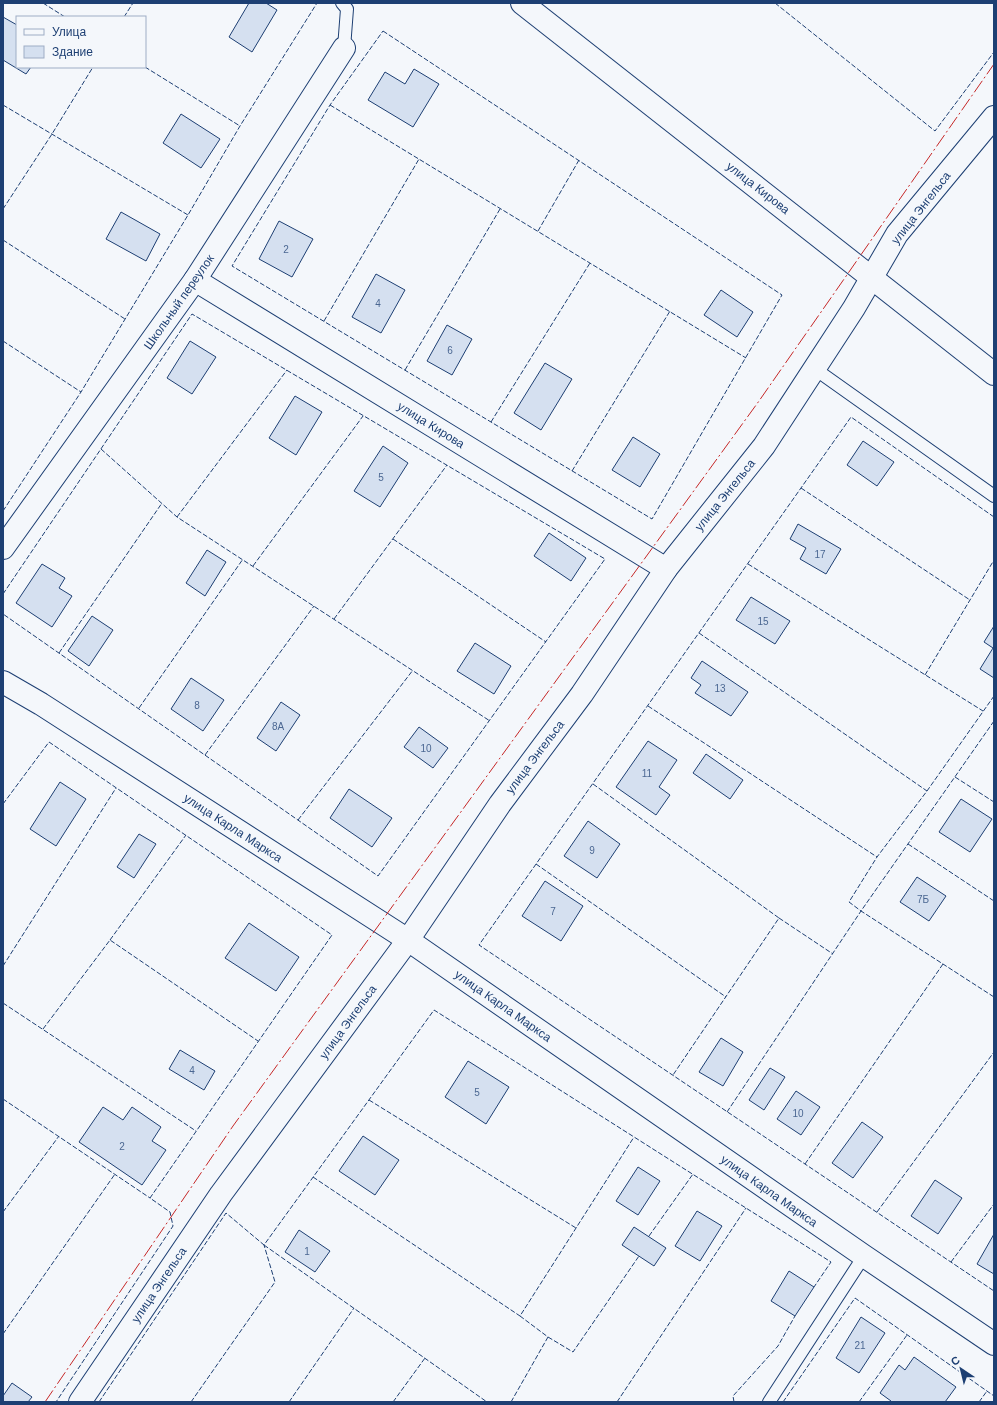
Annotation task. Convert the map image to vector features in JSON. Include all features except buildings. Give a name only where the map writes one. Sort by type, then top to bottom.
[{"type":"street","name":"улица Кирова","points":[[522,3],[994,374]]},
{"type":"street","name":"Школьный переулок","points":[[3,548],[195,280],[344,48]]},
{"type":"street","name":"улица Энгельса","points":[[80,1402],[221,1194],[408,940],[500,804],[582,694],[666,569],[764,446],[854,308],[897,234],[994,117]]},
{"type":"street","name":"улица Кирова","points":[[195,280],[666,569]]},
{"type":"street","name":"улица Карла Маркса","points":[[3,682],[41,704],[408,940],[864,1256],[994,1344]]},
{"type":"lane","points":[[342,3],[347,9],[344,48]]},
{"type":"lane","points":[[815,369],[994,496]]},
{"type":"lane","points":[[769,1402],[864,1256]]},
{"type":"fence","points":[[43,3],[63,16]]},
{"type":"fence","points":[[125,16],[133,3]]},
{"type":"fence","points":[[3,511],[81,392],[240,126],[317,3]]},
{"type":"fence","points":[[775,3],[935,131],[994,52]]},
{"type":"fence","points":[[383,31],[782,295],[652,519],[232,266],[330,105],[383,31]]},
{"type":"fence","points":[[3,209],[52,134],[92,68]]},
{"type":"fence","points":[[146,68],[240,126]]},
{"type":"fence","points":[[3,105],[188,215]]},
{"type":"fence","points":[[330,105],[746,358]]},
{"type":"fence","points":[[324,321],[419,159]]},
{"type":"fence","points":[[538,231],[579,160]]},
{"type":"fence","points":[[405,370],[500,209]]},
{"type":"fence","points":[[3,240],[125,319]]},
{"type":"fence","points":[[491,422],[590,263]]},
{"type":"fence","points":[[572,471],[670,311]]},
{"type":"fence","points":[[3,594],[192,314],[605,559],[378,876],[3,614]]},
{"type":"fence","points":[[3,341],[81,392]]},
{"type":"fence","points":[[177,517],[287,370]]},
{"type":"fence","points":[[253,566],[363,416]]},
{"type":"fence","points":[[994,517],[851,417],[479,945],[994,1291]]},
{"type":"fence","points":[[101,449],[177,517],[490,721]]},
{"type":"fence","points":[[334,619],[447,465]]},
{"type":"fence","points":[[801,488],[970,600]]},
{"type":"fence","points":[[59,653],[162,503]]},
{"type":"fence","points":[[393,539],[546,642]]},
{"type":"fence","points":[[139,708],[243,559]]},
{"type":"fence","points":[[925,675],[994,560]]},
{"type":"fence","points":[[748,564],[983,711]]},
{"type":"fence","points":[[205,755],[314,606]]},
{"type":"fence","points":[[699,633],[927,791]]},
{"type":"fence","points":[[298,820],[413,670]]},
{"type":"fence","points":[[727,1112],[861,911],[849,902],[877,857],[927,791],[994,696]]},
{"type":"fence","points":[[648,706],[877,857]]},
{"type":"fence","points":[[994,721],[861,911],[994,997]]},
{"type":"fence","points":[[3,804],[49,742],[332,935],[150,1198],[170,1212],[173,1226],[56,1402]]},
{"type":"fence","points":[[955,777],[994,802]]},
{"type":"fence","points":[[593,784],[779,918],[673,1075]]},
{"type":"fence","points":[[3,966],[116,788]]},
{"type":"fence","points":[[110,940],[186,835]]},
{"type":"fence","points":[[908,844],[994,901]]},
{"type":"fence","points":[[536,864],[726,997]]},
{"type":"fence","points":[[779,918],[833,954]]},
{"type":"fence","points":[[43,1029],[110,940],[258,1041]]},
{"type":"fence","points":[[805,1164],[943,964]]},
{"type":"fence","points":[[3,1003],[196,1131]]},
{"type":"fence","points":[[99,1402],[226,1213],[264,1245],[434,1010],[831,1262],[814,1287]]},
{"type":"fence","points":[[877,1212],[994,1052]]},
{"type":"fence","points":[[3,1099],[150,1198]]},
{"type":"fence","points":[[369,1100],[576,1228]]},
{"type":"fence","points":[[3,1212],[59,1136]]},
{"type":"fence","points":[[511,1402],[548,1337],[520,1316],[634,1137]]},
{"type":"fence","points":[[3,1334],[115,1174]]},
{"type":"fence","points":[[649,1236],[693,1174]]},
{"type":"fence","points":[[313,1177],[520,1316]]},
{"type":"fence","points":[[951,1262],[994,1204]]},
{"type":"fence","points":[[617,1402],[746,1208]]},
{"type":"fence","points":[[264,1245],[487,1402]]},
{"type":"fence","points":[[191,1402],[275,1282],[264,1245]]},
{"type":"fence","points":[[548,1337],[573,1352],[639,1256]]},
{"type":"fence","points":[[783,1402],[855,1298],[994,1396]]},
{"type":"fence","points":[[289,1402],[354,1308]]},
{"type":"fence","points":[[734,1402],[733,1396],[778,1346],[795,1316]]},
{"type":"fence","points":[[859,1402],[907,1335]]},
{"type":"fence","points":[[393,1402],[425,1358]]},
{"type":"fence","points":[[979,1402],[987,1391]]},
{"type":"power","points":[[45,1402],[233,1126],[759,401],[994,64]]}]
